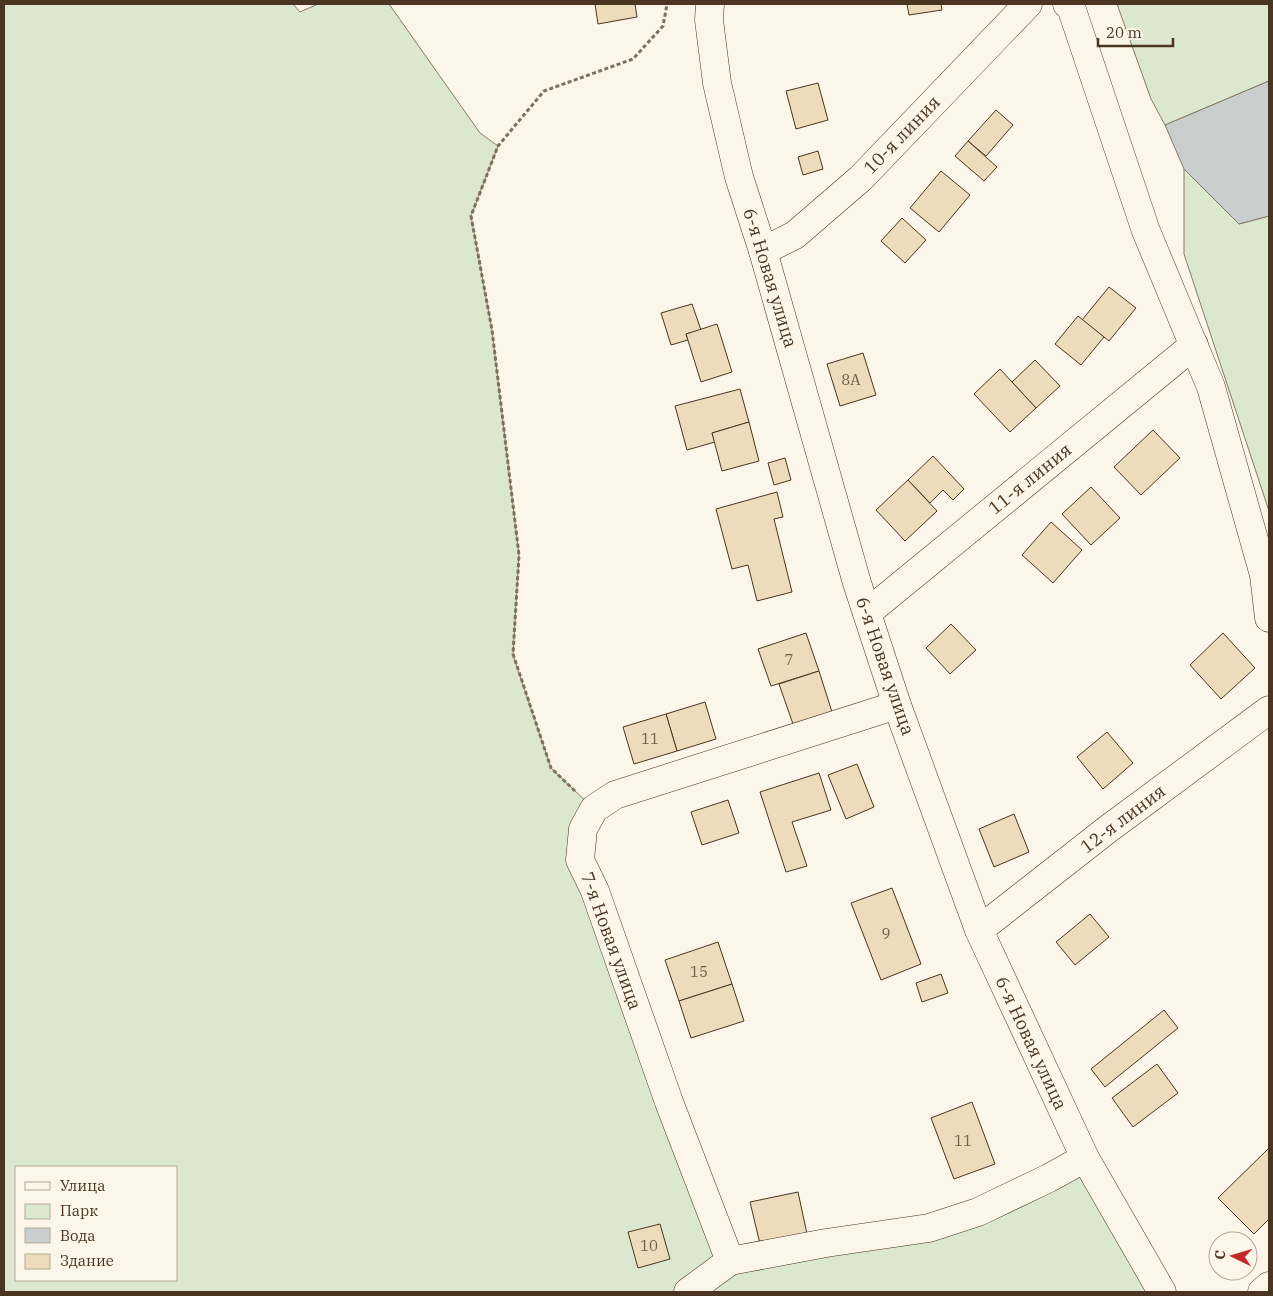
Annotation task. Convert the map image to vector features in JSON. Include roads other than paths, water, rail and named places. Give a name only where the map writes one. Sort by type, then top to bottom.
[{"type":"street","name":"6-я Новая улица","points":[[710,4],[709,20],[717,83],[739,177],[763,251],[867,613],[897,705],[979,930],[1085,1158],[1162,1292]]},
{"type":"street","name":"10-я линия","points":[[763,251],[795,235],[860,178],[1028,4]]},
{"type":"street","points":[[1069,5],[1146,231],[1211,387],[1264,575],[1269,618]]},
{"type":"street","name":"11-я линия","points":[[867,613],[1194,346]]},
{"type":"street","name":"7-я Новая улица","points":[[730,1262],[669,1102],[595,891],[580,860],[583,829],[594,809],[615,794],[897,705]]},
{"type":"street","name":"12-я линия","points":[[979,930],[1108,829],[1269,710]]},
{"type":"street","points":[[688,1292],[730,1262],[826,1243],[929,1228],[978,1212],[1049,1178],[1085,1158]]},
{"type":"street","points":[[1262,1292],[1269,1286]]},
{"type":"water","points":[[1269,81],[1269,216],[1239,224],[1184,169],[1165,125]]}]
